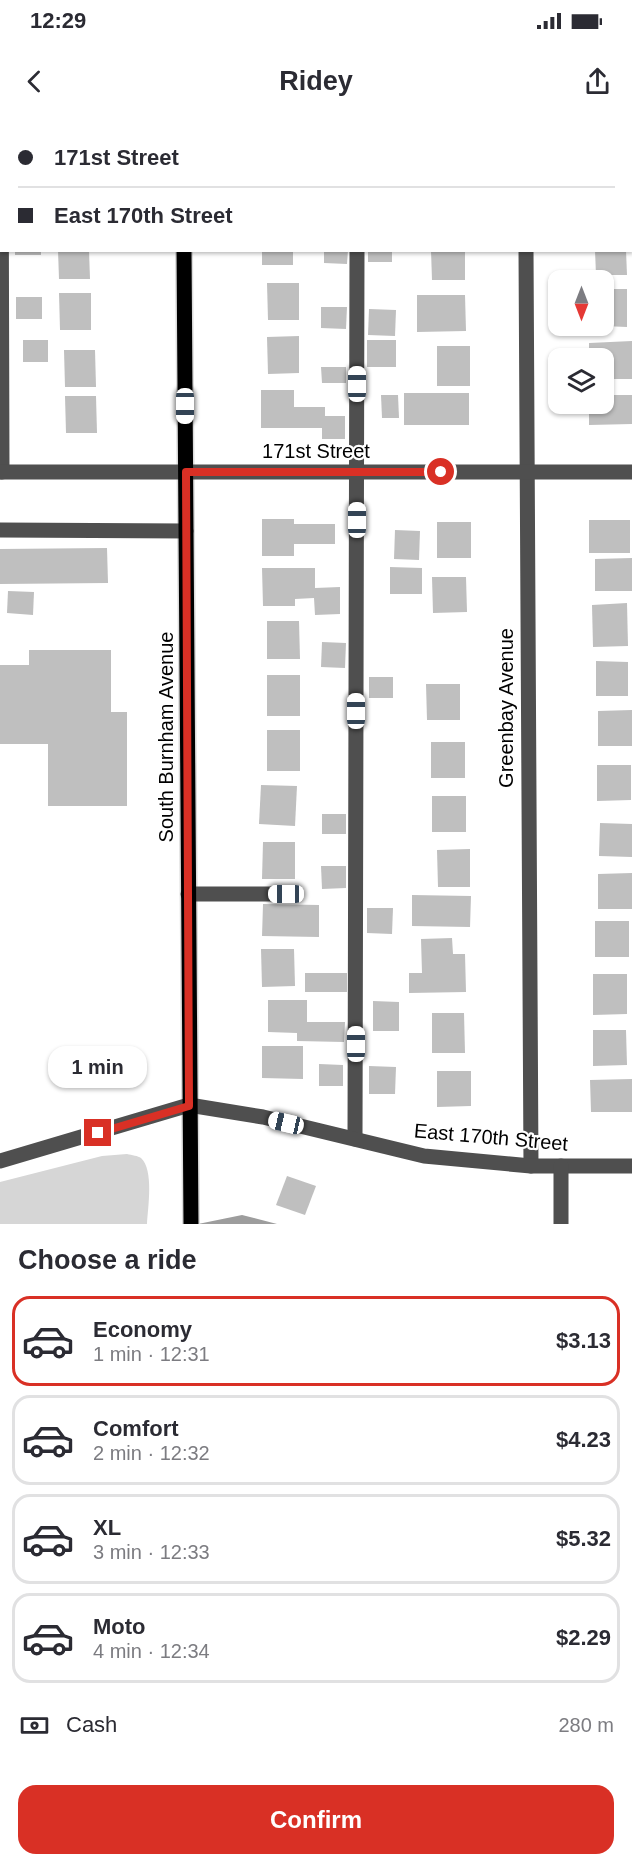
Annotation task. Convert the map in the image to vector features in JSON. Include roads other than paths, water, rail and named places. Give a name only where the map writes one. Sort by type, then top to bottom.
[{"type":"main road","name":"South Burnham Avenue","points":[[184,252],[191,1224]]},
{"type":"street","points":[[1,252],[1,472]]},
{"type":"street","points":[[356,1139],[357,252]]},
{"type":"street","name":"Greenbay Avenue","points":[[526,252],[531,1166]]},
{"type":"street","name":"171st Street","points":[[1,472],[632,472]]},
{"type":"street","points":[[0,530],[186,531]]},
{"type":"street","points":[[188,894],[286,894]]},
{"type":"street","name":"East 170th Street","points":[[0,1161],[189,1106],[262,1117],[424,1156],[531,1166],[632,1166]]},
{"type":"street","points":[[561,1166],[561,1224]]}]
